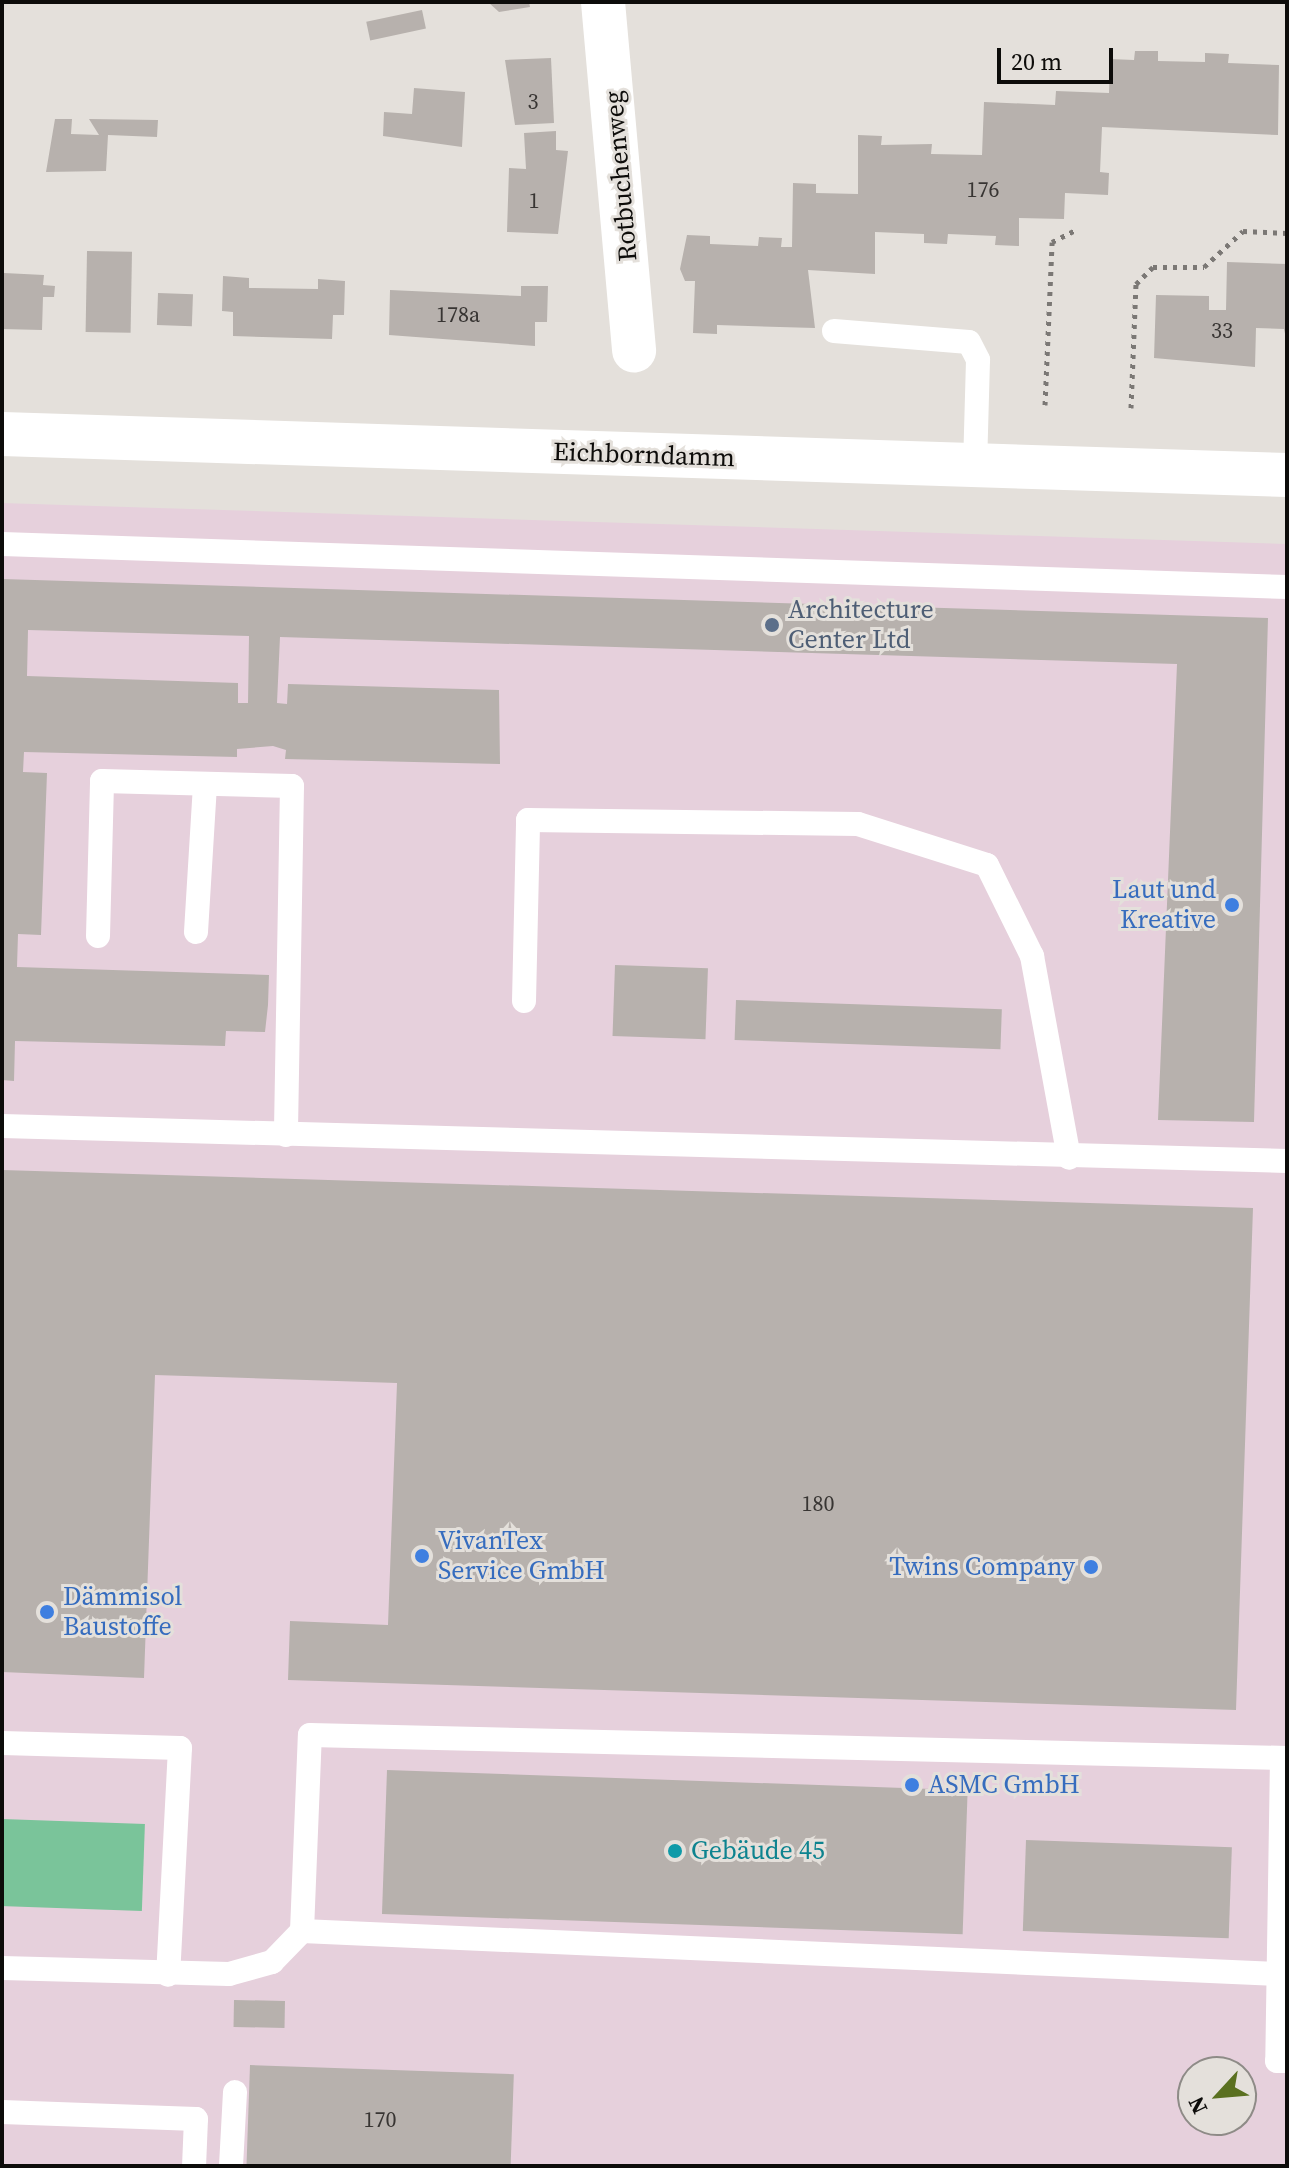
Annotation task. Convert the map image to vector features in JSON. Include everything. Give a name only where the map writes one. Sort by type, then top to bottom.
[{"type":"main road","name":"Rotbuchenweg","points":[[603,2],[634,351]]},
{"type":"main road","name":"Eichborndamm","points":[[2,434],[1287,475]]},
{"type":"lane","points":[[834,331],[969,342],[978,360],[975,465]]},
{"type":"lane","points":[[2,544],[1287,587]]},
{"type":"lane","points":[[98,936],[102,781],[292,786],[286,1135]]},
{"type":"lane","points":[[196,932],[205,784]]},
{"type":"lane","points":[[524,1001],[528,820],[858,824],[987,865],[1032,956],[1069,1158]]},
{"type":"lane","points":[[2,1126],[1069,1158],[1287,1161]]},
{"type":"lane","points":[[2,1968],[168,1975],[229,1974],[272,1962],[302,1931],[310,1735],[1284,1758],[1277,2061],[1287,2061]]},
{"type":"lane","points":[[2,1743],[180,1748],[168,1975]]},
{"type":"lane","points":[[302,1931],[1280,1974]]},
{"type":"lane","points":[[231,2166],[235,2092]]},
{"type":"lane","points":[[2,2112],[196,2119],[194,2166]]},
{"type":"path","points":[[1045,405],[1052,242],[1077,229]]},
{"type":"path","points":[[1131,408],[1136,284],[1153,267],[1204,267],[1243,231],[1287,233]]},
{"type":"shaded area","points":[[2,503],[1287,544],[1287,2166],[2,2166]]},
{"type":"green space","points":[[2,1819],[145,1824],[142,1911],[2,1906]]},
{"type":"building","points":[[488,2],[529,2],[530,7],[499,12]]},
{"type":"building","points":[[422,10],[426,29],[370,40],[366,22]]},
{"type":"building","points":[[1135,51],[1158,51],[1158,61],[1205,62],[1205,53],[1229,54],[1228,63],[1279,65],[1278,135],[1102,127],[1100,172],[1109,173],[1108,195],[1065,193],[1064,219],[1019,218],[1019,246],[995,245],[996,236],[948,234],[947,244],[924,243],[924,234],[875,232],[875,274],[808,270],[815,328],[717,325],[717,334],[693,333],[695,281],[685,281],[680,269],[687,235],[710,236],[710,244],[758,246],[759,237],[782,238],[781,247],[792,247],[793,183],[816,184],[816,193],[858,194],[858,135],[882,136],[881,145],[932,144],[931,154],[982,155],[984,102],[1055,105],[1056,91],[1109,93],[1110,59],[1134,60]]},
{"type":"building","points":[[551,58],[554,123],[515,125],[505,60]]},
{"type":"building","points":[[414,88],[465,92],[462,147],[383,136],[384,112],[412,114]]},
{"type":"building","points":[[55,119],[72,119],[71,134],[99,135],[89,119],[158,120],[157,137],[108,135],[106,171],[46,172]]},
{"type":"building","points":[[556,131],[556,150],[568,151],[558,234],[507,232],[509,168],[526,169],[524,133]]},
{"type":"building","points":[[87,251],[132,252],[131,333],[86,332]]},
{"type":"building","points":[[1227,262],[1287,264],[1287,343],[1284,329],[1256,328],[1255,367],[1154,358],[1156,295],[1209,296],[1209,310],[1226,310]]},
{"type":"building","points":[[4,273],[44,275],[43,285],[55,286],[54,297],[43,297],[42,330],[2,329]]},
{"type":"building","points":[[223,276],[249,278],[249,288],[318,289],[318,279],[345,281],[344,315],[333,315],[332,339],[233,336],[233,312],[222,311]]},
{"type":"building","points":[[521,286],[548,286],[547,322],[535,322],[535,346],[389,335],[390,290],[521,296]]},
{"type":"building","points":[[158,293],[193,294],[192,326],[157,325]]},
{"type":"building","points":[[2,579],[1268,618],[1254,1122],[1158,1120],[1177,664],[280,637],[277,703],[287,704],[288,684],[499,690],[500,764],[285,759],[286,750],[273,746],[237,749],[237,757],[24,752],[23,772],[47,773],[41,935],[18,934],[17,967],[269,975],[268,1005],[265,1032],[226,1031],[225,1046],[15,1041],[14,1081],[2,1080]],"holes":[[[28,630],[249,636],[248,703],[238,703],[238,683],[27,676]]]},
{"type":"building","points":[[615,965],[708,968],[705,1039],[613,1036]]},
{"type":"building","points":[[736,1000],[1002,1009],[1000,1049],[735,1040]]},
{"type":"building","points":[[2,1170],[1253,1208],[1236,1710],[288,1680],[290,1621],[388,1625],[397,1383],[155,1375],[144,1678],[2,1672]]},
{"type":"building","name":"Gebäude 45","points":[[387,1770],[968,1790],[963,1934],[382,1914]]},
{"type":"building","points":[[1026,1840],[1232,1847],[1229,1938],[1023,1931]]},
{"type":"building","points":[[234,2000],[285,2001],[285,2028],[234,2027]]},
{"type":"building","points":[[250,2065],[514,2074],[511,2166],[246,2166]]},
{"type":"place","name":"Architecture Center Ltd","points":[[772,625]]},
{"type":"place","name":"Laut und Kreative","points":[[1232,905]]},
{"type":"place","name":"VivanTex Service GmbH","points":[[422,1556]]},
{"type":"place","name":"Twins Company","points":[[1091,1567]]},
{"type":"place","name":"Dämmisol Baustoffe","points":[[47,1612]]},
{"type":"place","name":"ASMC GmbH","points":[[912,1785]]},
{"type":"place","name":"Gebäude 45","points":[[675,1851]]}]
